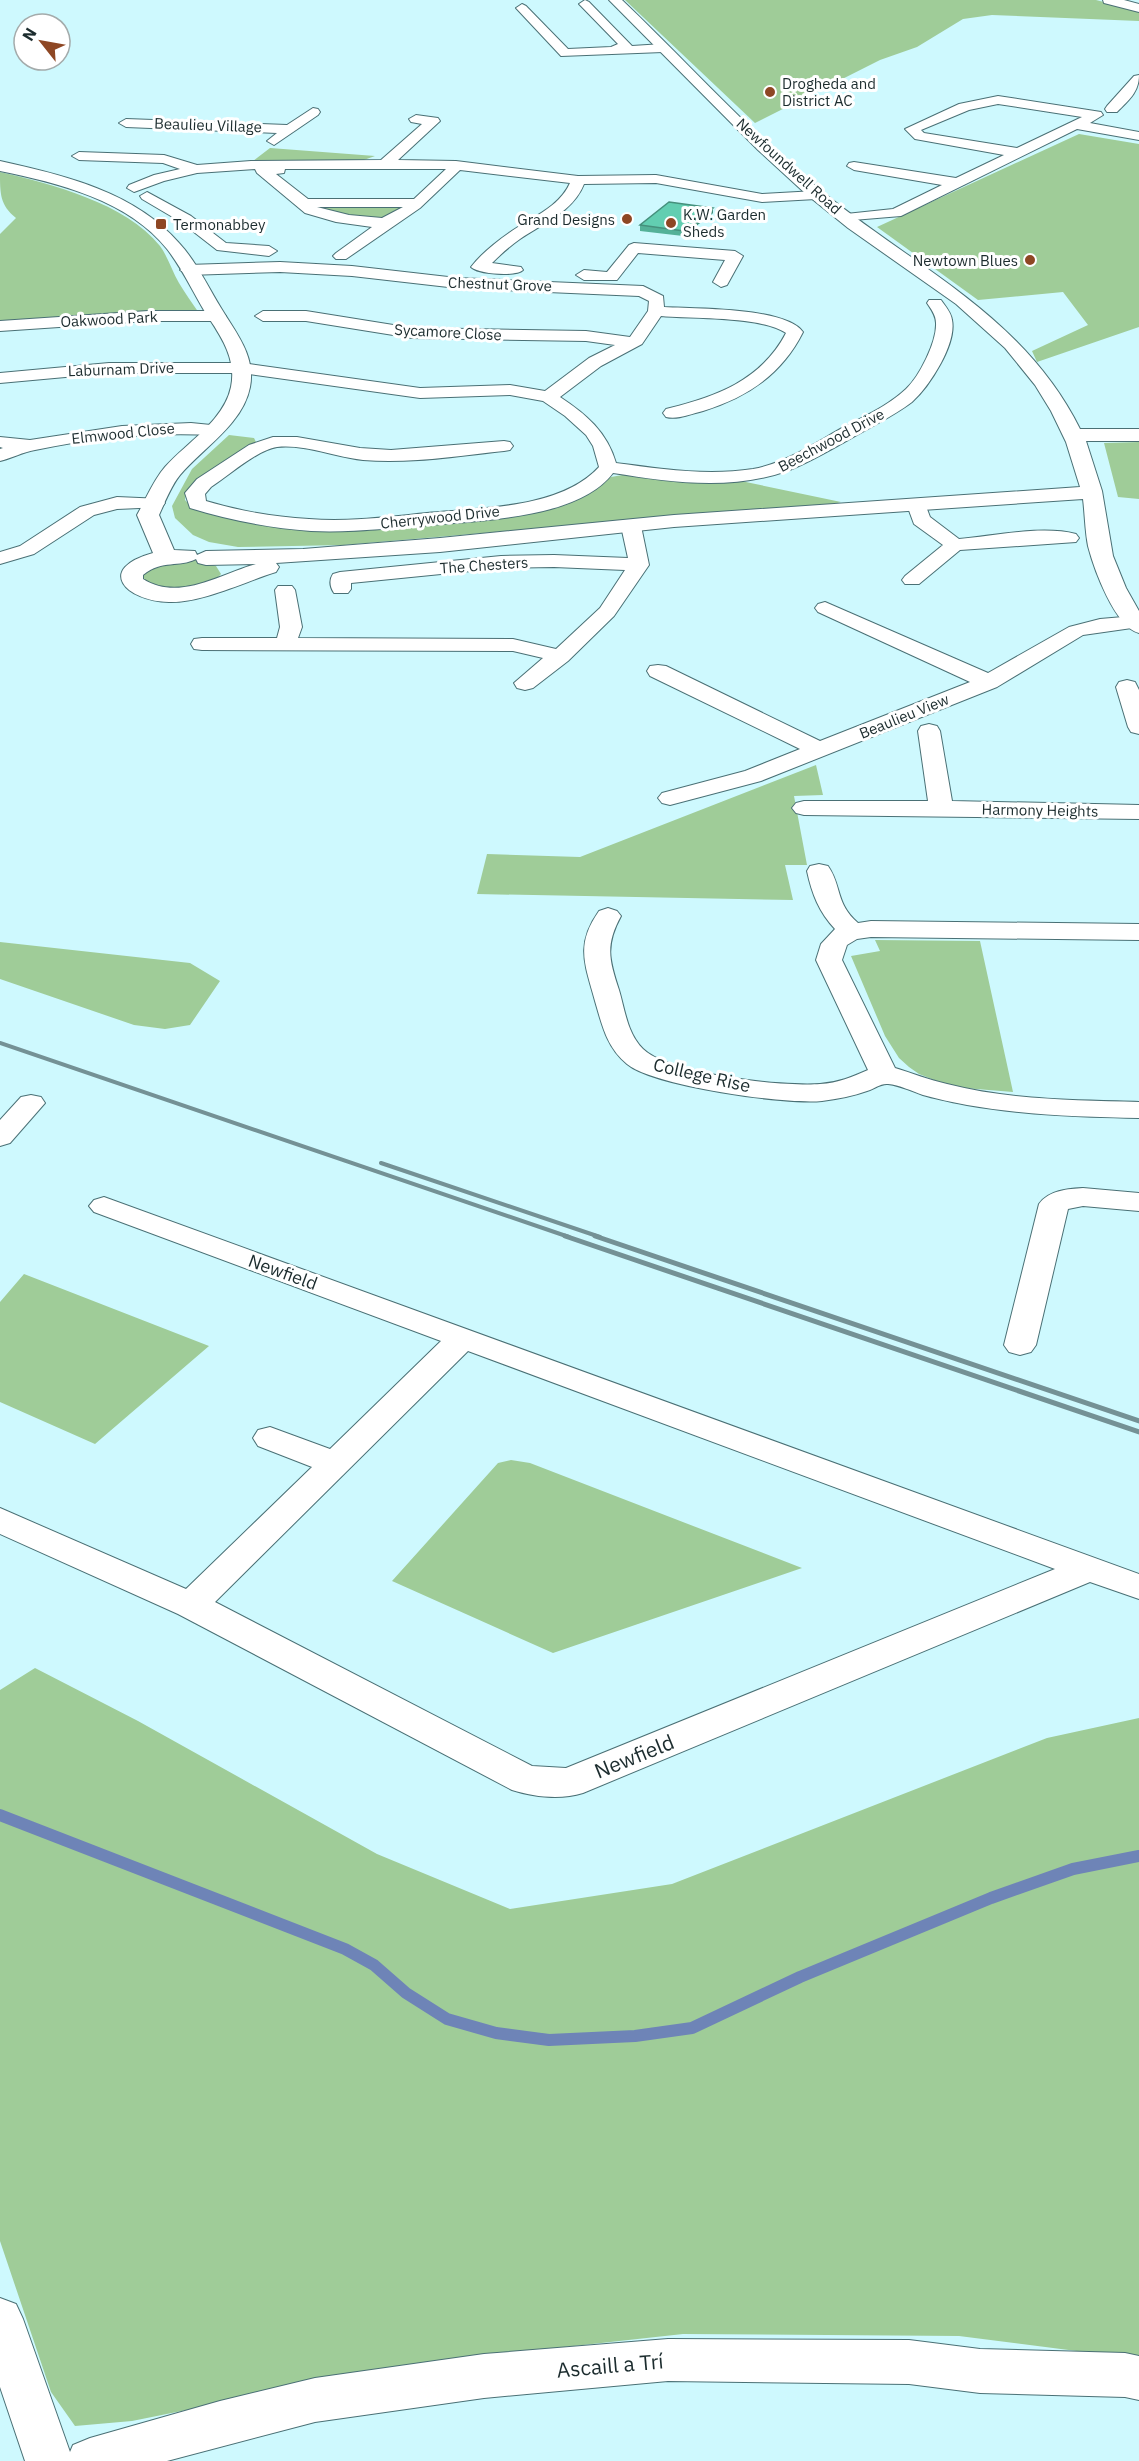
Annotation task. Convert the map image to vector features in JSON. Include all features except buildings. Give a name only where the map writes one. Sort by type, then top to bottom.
[{"type":"street","name":"Newfoundwell Road","points":[[615,0],[816,195],[968,305],[1006,339],[1033,368],[1056,400],[1085,465],[1092,492],[1100,545],[1108,573],[1118,595],[1137,624]]},
{"type":"street","points":[[1109,0],[1139,8]]},
{"type":"street","points":[[585,4],[626,45],[612,51]]},
{"type":"street","points":[[522,8],[565,53],[663,48]]},
{"type":"street","points":[[612,51],[632,55],[640,62]]},
{"type":"street","points":[[1112,109],[1139,79]]},
{"type":"street","points":[[846,218],[896,213],[958,183],[1076,125],[1096,115],[998,100],[969,103],[912,129],[920,136],[1019,153]]},
{"type":"street","name":"Beaulieu Village","points":[[259,155],[313,112]]},
{"type":"street","points":[[385,164],[433,121],[416,119]]},
{"type":"street","name":"Beaulieu Village","points":[[126,123],[290,129]]},
{"type":"street","points":[[1076,125],[1136,134]]},
{"type":"street","points":[[422,263],[222,247],[186,219],[141,192],[159,178],[259,155],[385,164],[456,165],[578,180],[656,179],[762,198],[816,195]]},
{"type":"street","name":"Beaulieu Village","points":[[79,156],[164,159],[197,170]]},
{"type":"street","points":[[341,256],[436,188],[456,165]]},
{"type":"street","points":[[854,165],[958,183]]},
{"type":"street","points":[[0,166],[68,184],[119,205],[143,219],[170,240],[183,257],[188,270],[237,348],[243,376],[232,406],[215,430],[169,476],[148,516],[166,557]]},
{"type":"street","points":[[282,170],[262,170],[304,203],[309,210],[328,216],[388,222]]},
{"type":"street","points":[[578,180],[570,196],[544,218],[508,240],[473,267],[610,277],[634,248],[738,251],[721,282]]},
{"type":"street","points":[[304,203],[417,203]]},
{"type":"street","name":"Chestnut Grove","points":[[188,270],[316,269],[374,272],[449,283],[643,291],[653,295],[658,305],[656,311]]},
{"type":"street","name":"Beechwood Drive","points":[[608,467],[673,476],[708,478],[756,474],[794,462],[895,406],[921,383],[936,356],[944,327],[945,319],[934,303]]},
{"type":"street","points":[[548,397],[595,362],[633,342],[656,311],[759,318],[787,324],[795,332],[780,360],[768,371],[713,403],[672,413]]},
{"type":"street","name":"Oakwood Park","points":[[0,327],[82,319],[218,316]]},
{"type":"street","name":"Sycamore Close","points":[[263,316],[306,316],[412,333],[586,336],[633,342]]},
{"type":"street","name":"Laburnam Drive","points":[[0,378],[109,368],[242,368]]},
{"type":"street","points":[[242,368],[420,393],[493,389],[548,397],[571,412],[593,432],[602,446],[608,467]]},
{"type":"street","name":"Elmwood Close","points":[[0,455],[30,445],[129,429],[174,426],[215,430]]},
{"type":"street","points":[[1071,435],[1139,435]]},
{"type":"street","name":"Elmwood Close","points":[[0,442],[30,445]]},
{"type":"street","name":"Cherrywood Drive","points":[[504,446],[390,456],[360,454],[297,442],[273,442],[255,449],[204,483],[195,493],[195,501],[197,504],[222,512],[299,524],[390,523],[536,505],[570,495],[603,475],[608,467]]},
{"type":"street","points":[[206,558],[220,561],[230,569],[231,576],[214,588],[192,594],[174,595],[149,591],[132,582],[132,573],[139,567],[166,557],[303,556],[631,526],[1092,492]]},
{"type":"street","points":[[0,558],[27,550],[94,508],[117,503],[155,503]]},
{"type":"street","points":[[917,505],[921,520],[955,545]]},
{"type":"street","points":[[525,683],[560,656],[607,612],[639,565],[631,526]]},
{"type":"street","points":[[912,580],[955,545],[1031,538],[1069,538]]},
{"type":"street","points":[[226,580],[303,556]]},
{"type":"street","name":"The Chesters","points":[[340,578],[501,562],[554,561],[639,565]]},
{"type":"street","points":[[285,590],[291,627],[285,646]]},
{"type":"street","name":"Beaulieu View","points":[[825,608],[989,682]]},
{"type":"street","name":"Beaulieu View","points":[[670,798],[753,776],[989,682],[1076,631],[1100,625],[1137,624]]},
{"type":"street","points":[[202,644],[513,645],[560,656]]},
{"type":"street","points":[[658,671],[819,750]]},
{"type":"street","points":[[1127,687],[1139,727]]},
{"type":"street","points":[[929,731],[941,808]]},
{"type":"street","name":"Harmony Heights","points":[[804,808],[1139,812]]},
{"type":"street","points":[[819,871],[827,904],[838,920],[852,931]]},
{"type":"street","name":"College Rise","points":[[608,916],[599,930],[595,944],[595,959],[615,1024],[625,1047],[640,1060],[667,1071],[782,1092],[817,1093],[856,1086],[884,1075]]},
{"type":"street","points":[[1139,932],[871,929],[852,931],[837,938],[831,946],[829,960],[884,1075],[944,1092],[1003,1101],[1139,1110]]},
{"type":"street","points":[[0,1137],[31,1103]]},
{"type":"street","points":[[1020,1345],[1054,1203],[1062,1198],[1078,1197],[1139,1202]]},
{"type":"street","name":"Newfield","points":[[104,1206],[1139,1587]]},
{"type":"street","points":[[191,1605],[463,1338]]},
{"type":"street","points":[[270,1438],[335,1464]]},
{"type":"street","name":"Newfield","points":[[7,1530],[191,1605],[526,1780],[570,1783],[1088,1569]]},
{"type":"street","points":[[0,2319],[50,2461]]},
{"type":"street","name":"Ascaill a Trí","points":[[90,2461],[220,2423],[315,2400],[484,2376],[656,2361],[909,2362],[980,2371],[1125,2375],[1139,2378]]},
{"type":"green space","name":"Drogheda and District AC","points":[[625,0],[1096,0],[1139,11],[1139,21],[992,15],[963,19],[917,47],[880,60],[755,123]]},
{"type":"green space","name":"Newtown Blues","points":[[1079,134],[1139,144],[1139,327],[1037,362],[1032,351],[1088,325],[1063,292],[978,300],[877,227]]},
{"type":"green space","points":[[270,148],[375,156],[361,161],[257,163],[253,161]]},
{"type":"green space","points":[[0,172],[64,189],[128,218],[160,246],[179,283],[199,313],[0,325],[0,234],[16,218],[4,204],[0,187]]},
{"type":"green space","points":[[310,205],[405,206],[382,220],[343,216]]},
{"type":"green space","points":[[229,435],[254,438],[257,444],[186,492],[185,500],[191,506],[244,522],[412,523],[590,491],[611,477],[634,473],[707,483],[741,481],[841,502],[823,507],[714,513],[344,545],[238,547],[209,542],[193,535],[175,518],[172,506],[192,469]]},
{"type":"green space","points":[[1139,442],[1139,499],[1118,497],[1104,443]]},
{"type":"green space","points":[[193,559],[216,566],[221,574],[214,582],[168,590],[141,580],[142,571],[147,567]]},
{"type":"green space","points":[[816,765],[823,795],[794,796],[807,865],[785,865],[793,900],[477,894],[487,854],[580,857]]},
{"type":"green space","points":[[875,940],[980,941],[1013,1092],[952,1087],[919,1074],[899,1058],[885,1036],[851,956],[880,951]]},
{"type":"green space","points":[[0,942],[190,963],[220,981],[190,1025],[165,1029],[134,1025],[0,979]]},
{"type":"green space","points":[[24,1274],[209,1346],[95,1444],[0,1402],[0,1302]]},
{"type":"green space","points":[[511,1460],[530,1463],[802,1568],[553,1653],[392,1581],[498,1463]]},
{"type":"green space","points":[[35,1668],[138,1721],[377,1854],[510,1909],[672,1884],[1047,1738],[1139,1718],[1139,2359],[959,2336],[683,2334],[421,2363],[132,2421],[75,2426],[51,2392],[0,2241],[0,1690]]},
{"type":"waterway","points":[[0,1815],[345,1949],[374,1965],[406,1993],[447,2019],[496,2033],[549,2040],[635,2036],[692,2028],[800,1977],[991,1898],[1073,1869],[1139,1856]]},
{"type":"railway","points":[[0,1043],[569,1237]]},
{"type":"railway","points":[[381,1163],[600,1237]]},
{"type":"railway","points":[[565,1236],[1139,1432]]},
{"type":"railway","points":[[595,1236],[1139,1421]]},
{"type":"place","name":"Drogheda and District AC","points":[[770,92]]},
{"type":"place","name":"Grand Designs","points":[[627,219]]},
{"type":"place","name":"K.W. Garden Sheds","points":[[671,223]]},
{"type":"place","name":"Termonabbey","points":[[161,224]]},
{"type":"place","name":"Newtown Blues","points":[[1030,260]]}]
